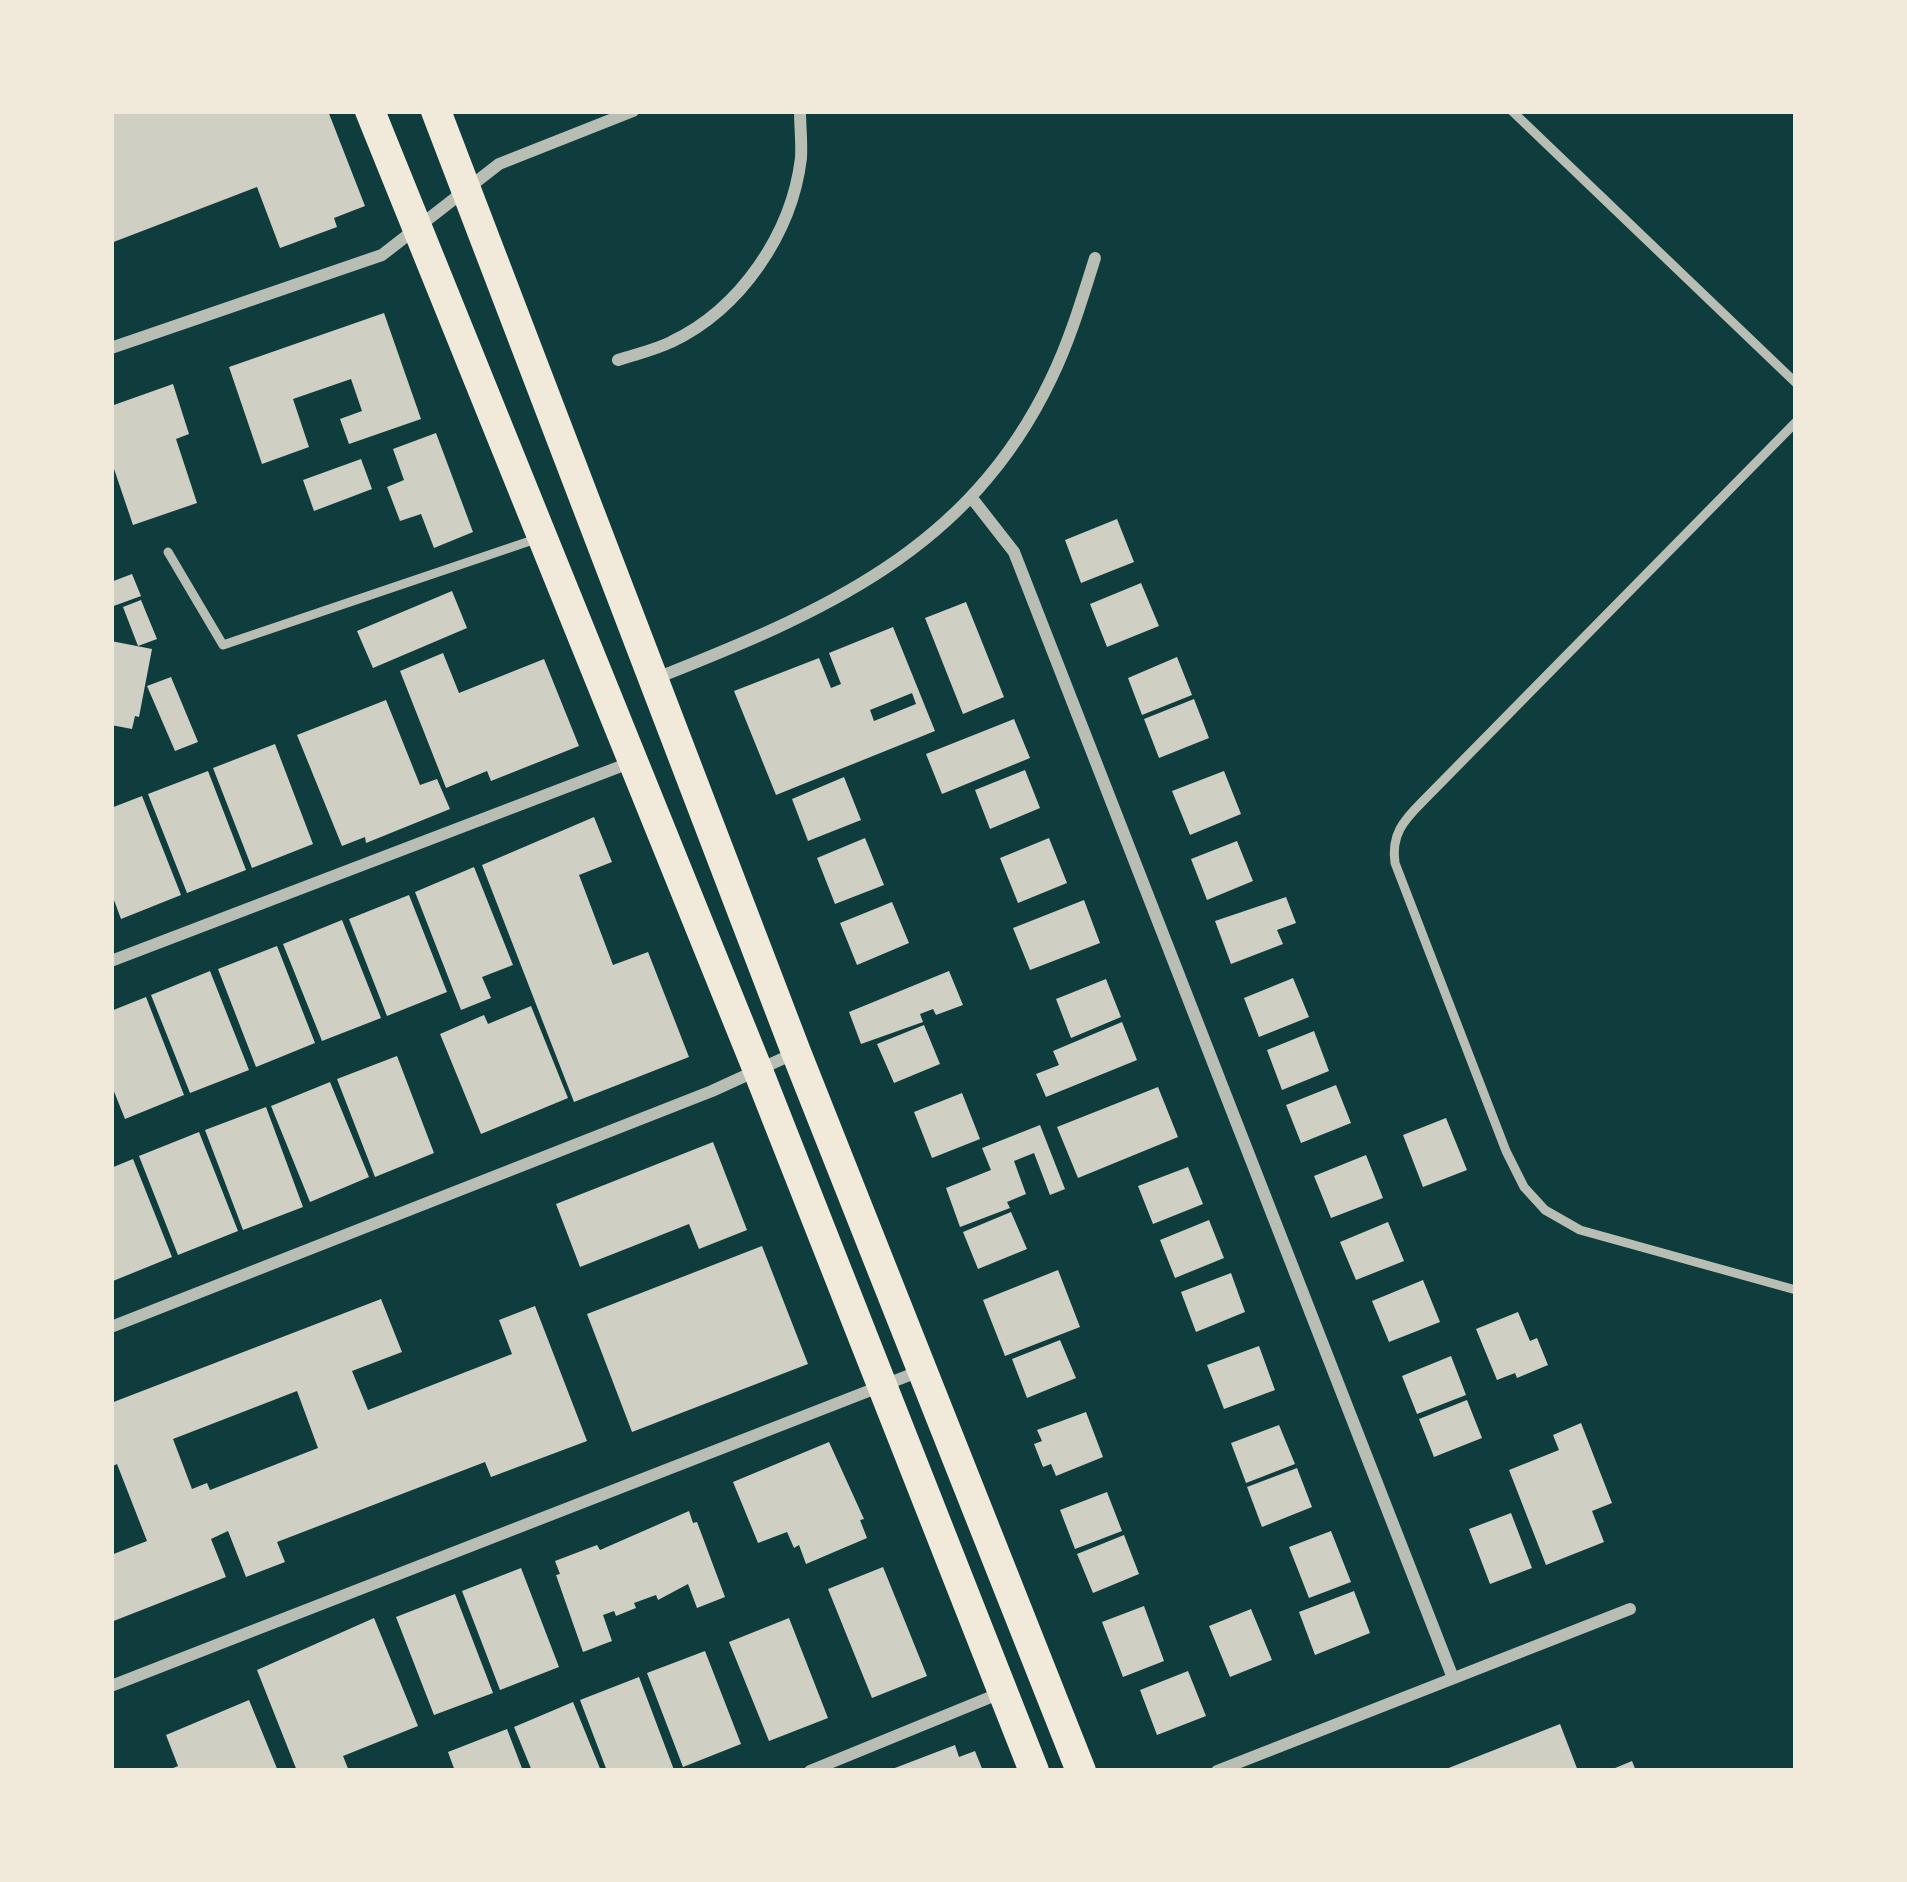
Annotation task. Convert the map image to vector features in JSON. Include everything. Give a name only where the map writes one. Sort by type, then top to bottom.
[{"type":"main road","points":[[370,111],[757,1068],[1034,1771]]},
{"type":"main road","points":[[436,111],[796,1052],[1081,1771]]},
{"type":"street","points":[[111,348],[382,256],[499,164],[633,111]]},
{"type":"street","points":[[618,360],[674,341],[722,308],[760,265],[788,214],[801,157],[800,111]]},
{"type":"street","points":[[653,679],[783,628],[864,586],[931,537],[970,497],[1017,436],[1049,383],[1095,258]]},
{"type":"street","points":[[970,497],[1014,552],[1453,1678]]},
{"type":"street","points":[[111,961],[633,762]]},
{"type":"street","points":[[111,1327],[690,1100],[796,1052]]},
{"type":"street","points":[[111,1686],[922,1370]]},
{"type":"street","points":[[1217,1771],[1630,1609]]},
{"type":"street","points":[[810,1771],[1003,1692]]},
{"type":"lane","points":[[1512,111],[1796,383]]},
{"type":"lane","points":[[1796,422],[1403,821],[1393,850],[1506,1151],[1524,1187],[1545,1210],[1580,1230],[1796,1290]]},
{"type":"lane","points":[[167,552],[223,645],[542,537]]},
{"type":"building","points":[[111,111],[328,111],[365,206],[334,218],[337,227],[280,248],[257,187],[111,243]]},
{"type":"building","points":[[384,313],[421,419],[349,444],[340,419],[362,411],[351,379],[293,399],[309,447],[262,464],[229,367]]},
{"type":"building","points":[[173,384],[189,434],[176,439],[197,503],[133,525],[111,460],[111,406]]},
{"type":"building","points":[[436,433],[473,532],[434,548],[421,514],[400,521],[387,487],[404,480],[393,449]]},
{"type":"building","points":[[361,459],[372,489],[314,511],[303,480]]},
{"type":"building","points":[[1117,519],[1134,562],[1081,583],[1065,540]]},
{"type":"building","points":[[132,574],[141,596],[111,607],[111,582]]},
{"type":"building","points":[[1141,583],[1159,626],[1107,647],[1090,604]]},
{"type":"building","points":[[452,591],[467,628],[373,668],[357,631]]},
{"type":"building","points":[[141,600],[157,639],[138,646],[123,607]]},
{"type":"building","points":[[966,602],[1004,697],[963,714],[925,618]]},
{"type":"building","points":[[893,627],[935,731],[776,795],[734,691],[819,658],[831,688],[841,684],[829,653]],"holes":[[[912,693],[916,704],[874,721],[870,710]]]},
{"type":"building","points":[[111,641],[152,649],[139,717],[135,716],[132,729],[111,725]]},
{"type":"building","points":[[443,653],[459,693],[544,659],[579,746],[491,781],[487,771],[446,788],[400,671]]},
{"type":"building","points":[[1177,657],[1192,695],[1142,715],[1128,678]]},
{"type":"building","points":[[171,677],[198,742],[175,751],[147,686]]},
{"type":"building","points":[[1194,699],[1209,738],[1159,758],[1144,719]]},
{"type":"building","points":[[386,700],[420,785],[437,779],[450,809],[366,843],[365,837],[342,846],[297,735]]},
{"type":"building","points":[[1014,719],[1030,758],[942,794],[926,754]]},
{"type":"building","points":[[275,744],[313,844],[252,868],[213,768]]},
{"type":"building","points":[[1025,770],[1040,808],[990,829],[975,790]]},
{"type":"building","points":[[208,771],[246,870],[187,893],[148,794]]},
{"type":"building","points":[[1224,771],[1241,814],[1190,835],[1172,791]]},
{"type":"building","points":[[844,777],[861,820],[808,841],[792,799]]},
{"type":"building","points":[[142,796],[181,895],[121,919],[111,892],[111,808]]},
{"type":"building","points":[[594,817],[612,862],[579,875],[613,965],[648,952],[689,1057],[574,1102],[482,865]]},
{"type":"building","points":[[865,838],[884,885],[835,904],[817,858]]},
{"type":"building","points":[[1049,838],[1067,883],[1018,903],[1000,858]]},
{"type":"building","points":[[1237,841],[1253,881],[1207,900],[1191,859]]},
{"type":"building","points":[[474,867],[513,965],[482,977],[491,998],[461,1010],[415,892]]},
{"type":"building","points":[[409,895],[447,992],[387,1016],[349,919]]},
{"type":"building","points":[[1286,897],[1296,923],[1277,930],[1283,944],[1231,964],[1215,921]]},
{"type":"building","points":[[1084,900],[1100,943],[1030,970],[1013,928]]},
{"type":"building","points":[[892,902],[909,943],[857,965],[840,923]]},
{"type":"building","points":[[342,920],[381,1018],[322,1041],[283,944]]},
{"type":"building","points":[[277,946],[315,1043],[256,1067],[218,969]]},
{"type":"building","points":[[210,971],[249,1070],[190,1093],[151,995]]},
{"type":"building","points":[[949,971],[963,1005],[936,1015],[933,1009],[920,1014],[923,1022],[861,1044],[849,1012]]},
{"type":"building","points":[[1293,978],[1309,1017],[1259,1037],[1244,998]]},
{"type":"building","points":[[1106,979],[1121,1017],[1071,1038],[1056,999]]},
{"type":"building","points":[[146,997],[184,1095],[125,1119],[111,1084],[111,1011]]},
{"type":"building","points":[[531,1006],[568,1098],[481,1134],[440,1034],[484,1015],[488,1024]]},
{"type":"building","points":[[1122,1022],[1137,1060],[1046,1097],[1036,1074],[1059,1065],[1053,1051]]},
{"type":"building","points":[[924,1025],[940,1064],[894,1083],[877,1044]]},
{"type":"building","points":[[1314,1031],[1329,1071],[1282,1090],[1267,1050]]},
{"type":"building","points":[[397,1056],[434,1153],[375,1177],[337,1079]]},
{"type":"building","points":[[330,1082],[369,1177],[310,1202],[271,1106]]},
{"type":"building","points":[[1336,1085],[1351,1123],[1301,1143],[1286,1105]]},
{"type":"building","points":[[1158,1087],[1178,1137],[1078,1178],[1057,1127]]},
{"type":"building","points":[[962,1093],[980,1139],[932,1158],[914,1112]]},
{"type":"building","points":[[266,1107],[303,1207],[243,1230],[205,1130]]},
{"type":"building","points":[[1446,1118],[1467,1170],[1423,1187],[1403,1135]]},
{"type":"building","points":[[1040,1125],[1065,1189],[1050,1195],[1034,1153],[1014,1161],[1026,1194],[1007,1202],[1010,1208],[960,1227],[946,1188],[991,1170],[982,1148]]},
{"type":"building","points":[[199,1132],[238,1231],[178,1255],[139,1156]]},
{"type":"building","points":[[713,1142],[747,1230],[699,1249],[689,1224],[580,1267],[556,1204]]},
{"type":"building","points":[[1366,1155],[1383,1198],[1331,1218],[1314,1176]]},
{"type":"building","points":[[133,1159],[172,1257],[113,1281],[111,1168]]},
{"type":"building","points":[[1188,1167],[1203,1204],[1153,1224],[1138,1186]]},
{"type":"building","points":[[1011,1212],[1027,1249],[978,1269],[963,1232]]},
{"type":"building","points":[[1209,1220],[1224,1258],[1175,1278],[1160,1240]]},
{"type":"building","points":[[1388,1222],[1404,1261],[1356,1280],[1340,1242]]},
{"type":"building","points":[[762,1246],[808,1364],[632,1432],[587,1314]]},
{"type":"building","points":[[1058,1270],[1080,1327],[1005,1356],[983,1300]]},
{"type":"building","points":[[1231,1273],[1245,1312],[1196,1332],[1181,1292]]},
{"type":"building","points":[[1423,1280],[1440,1322],[1389,1342],[1372,1301]]},
{"type":"building","points":[[381,1299],[402,1352],[352,1371],[368,1410],[512,1354],[499,1320],[535,1306],[587,1441],[491,1477],[485,1462],[277,1542],[285,1562],[246,1577],[228,1531],[211,1539],[226,1577],[111,1622],[111,1555],[147,1541],[117,1464],[111,1467],[111,1403]],"holes":[[[297,1391],[318,1448],[210,1490],[207,1483],[192,1489],[173,1439]]]},
{"type":"building","points":[[1518,1312],[1530,1341],[1537,1338],[1548,1365],[1517,1378],[1515,1373],[1497,1380],[1476,1329]]},
{"type":"building","points":[[1060,1340],[1076,1378],[1027,1398],[1012,1359]]},
{"type":"building","points":[[1259,1346],[1275,1390],[1224,1409],[1207,1365]]},
{"type":"building","points":[[1451,1356],[1466,1395],[1417,1414],[1402,1376]]},
{"type":"building","points":[[1467,1400],[1482,1438],[1434,1457],[1419,1419]]},
{"type":"building","points":[[1086,1412],[1103,1457],[1056,1476],[1051,1464],[1043,1467],[1034,1444],[1042,1441],[1037,1430]]},
{"type":"building","points":[[1581,1423],[1612,1503],[1592,1511],[1604,1542],[1546,1565],[1509,1470],[1559,1450],[1553,1435]]},
{"type":"building","points":[[1279,1425],[1295,1464],[1246,1483],[1231,1443]]},
{"type":"building","points":[[829,1442],[864,1519],[860,1520],[867,1538],[806,1564],[799,1545],[794,1548],[787,1532],[758,1543],[733,1482]]},
{"type":"building","points":[[1297,1468],[1312,1507],[1262,1527],[1247,1487]]},
{"type":"building","points":[[1107,1492],[1122,1531],[1075,1549],[1060,1510]]},
{"type":"building","points":[[689,1511],[725,1597],[697,1608],[688,1584],[658,1600],[656,1595],[634,1603],[636,1608],[616,1616],[614,1611],[603,1615],[612,1641],[583,1652],[555,1561],[597,1545],[600,1550]]},
{"type":"building","points":[[1511,1513],[1532,1568],[1490,1584],[1469,1529]]},
{"type":"building","points":[[1331,1531],[1351,1582],[1309,1598],[1289,1547]]},
{"type":"building","points":[[1124,1535],[1139,1574],[1093,1593],[1077,1554]]},
{"type":"building","points":[[883,1567],[927,1676],[872,1698],[828,1589]]},
{"type":"building","points":[[521,1568],[559,1667],[500,1690],[462,1591]]},
{"type":"building","points":[[1354,1591],[1370,1633],[1315,1655],[1299,1612]]},
{"type":"building","points":[[455,1594],[493,1693],[434,1715],[396,1617]]},
{"type":"building","points":[[1144,1606],[1164,1661],[1123,1677],[1102,1622]]},
{"type":"building","points":[[1251,1609],[1272,1660],[1230,1677],[1209,1626]]},
{"type":"building","points":[[374,1618],[418,1726],[343,1756],[349,1771],[297,1771],[257,1670]]},
{"type":"building","points":[[789,1618],[828,1718],[769,1741],[729,1642]]},
{"type":"building","points":[[705,1651],[741,1744],[683,1767],[647,1673]]},
{"type":"building","points":[[1188,1671],[1206,1716],[1157,1735],[1140,1690]]},
{"type":"building","points":[[639,1677],[672,1771],[607,1771],[580,1700]]},
{"type":"building","points":[[249,1700],[278,1771],[166,1771],[178,1766],[166,1735]]},
{"type":"building","points":[[573,1702],[601,1771],[532,1771],[514,1727]]},
{"type":"building","points":[[1560,1724],[1578,1771],[1441,1771]]},
{"type":"building","points":[[507,1729],[523,1771],[455,1771],[448,1752]]},
{"type":"building","points":[[955,1745],[959,1757],[975,1751],[983,1771],[887,1771]]},
{"type":"building","points":[[1632,1761],[1636,1771],[1608,1771]]}]
